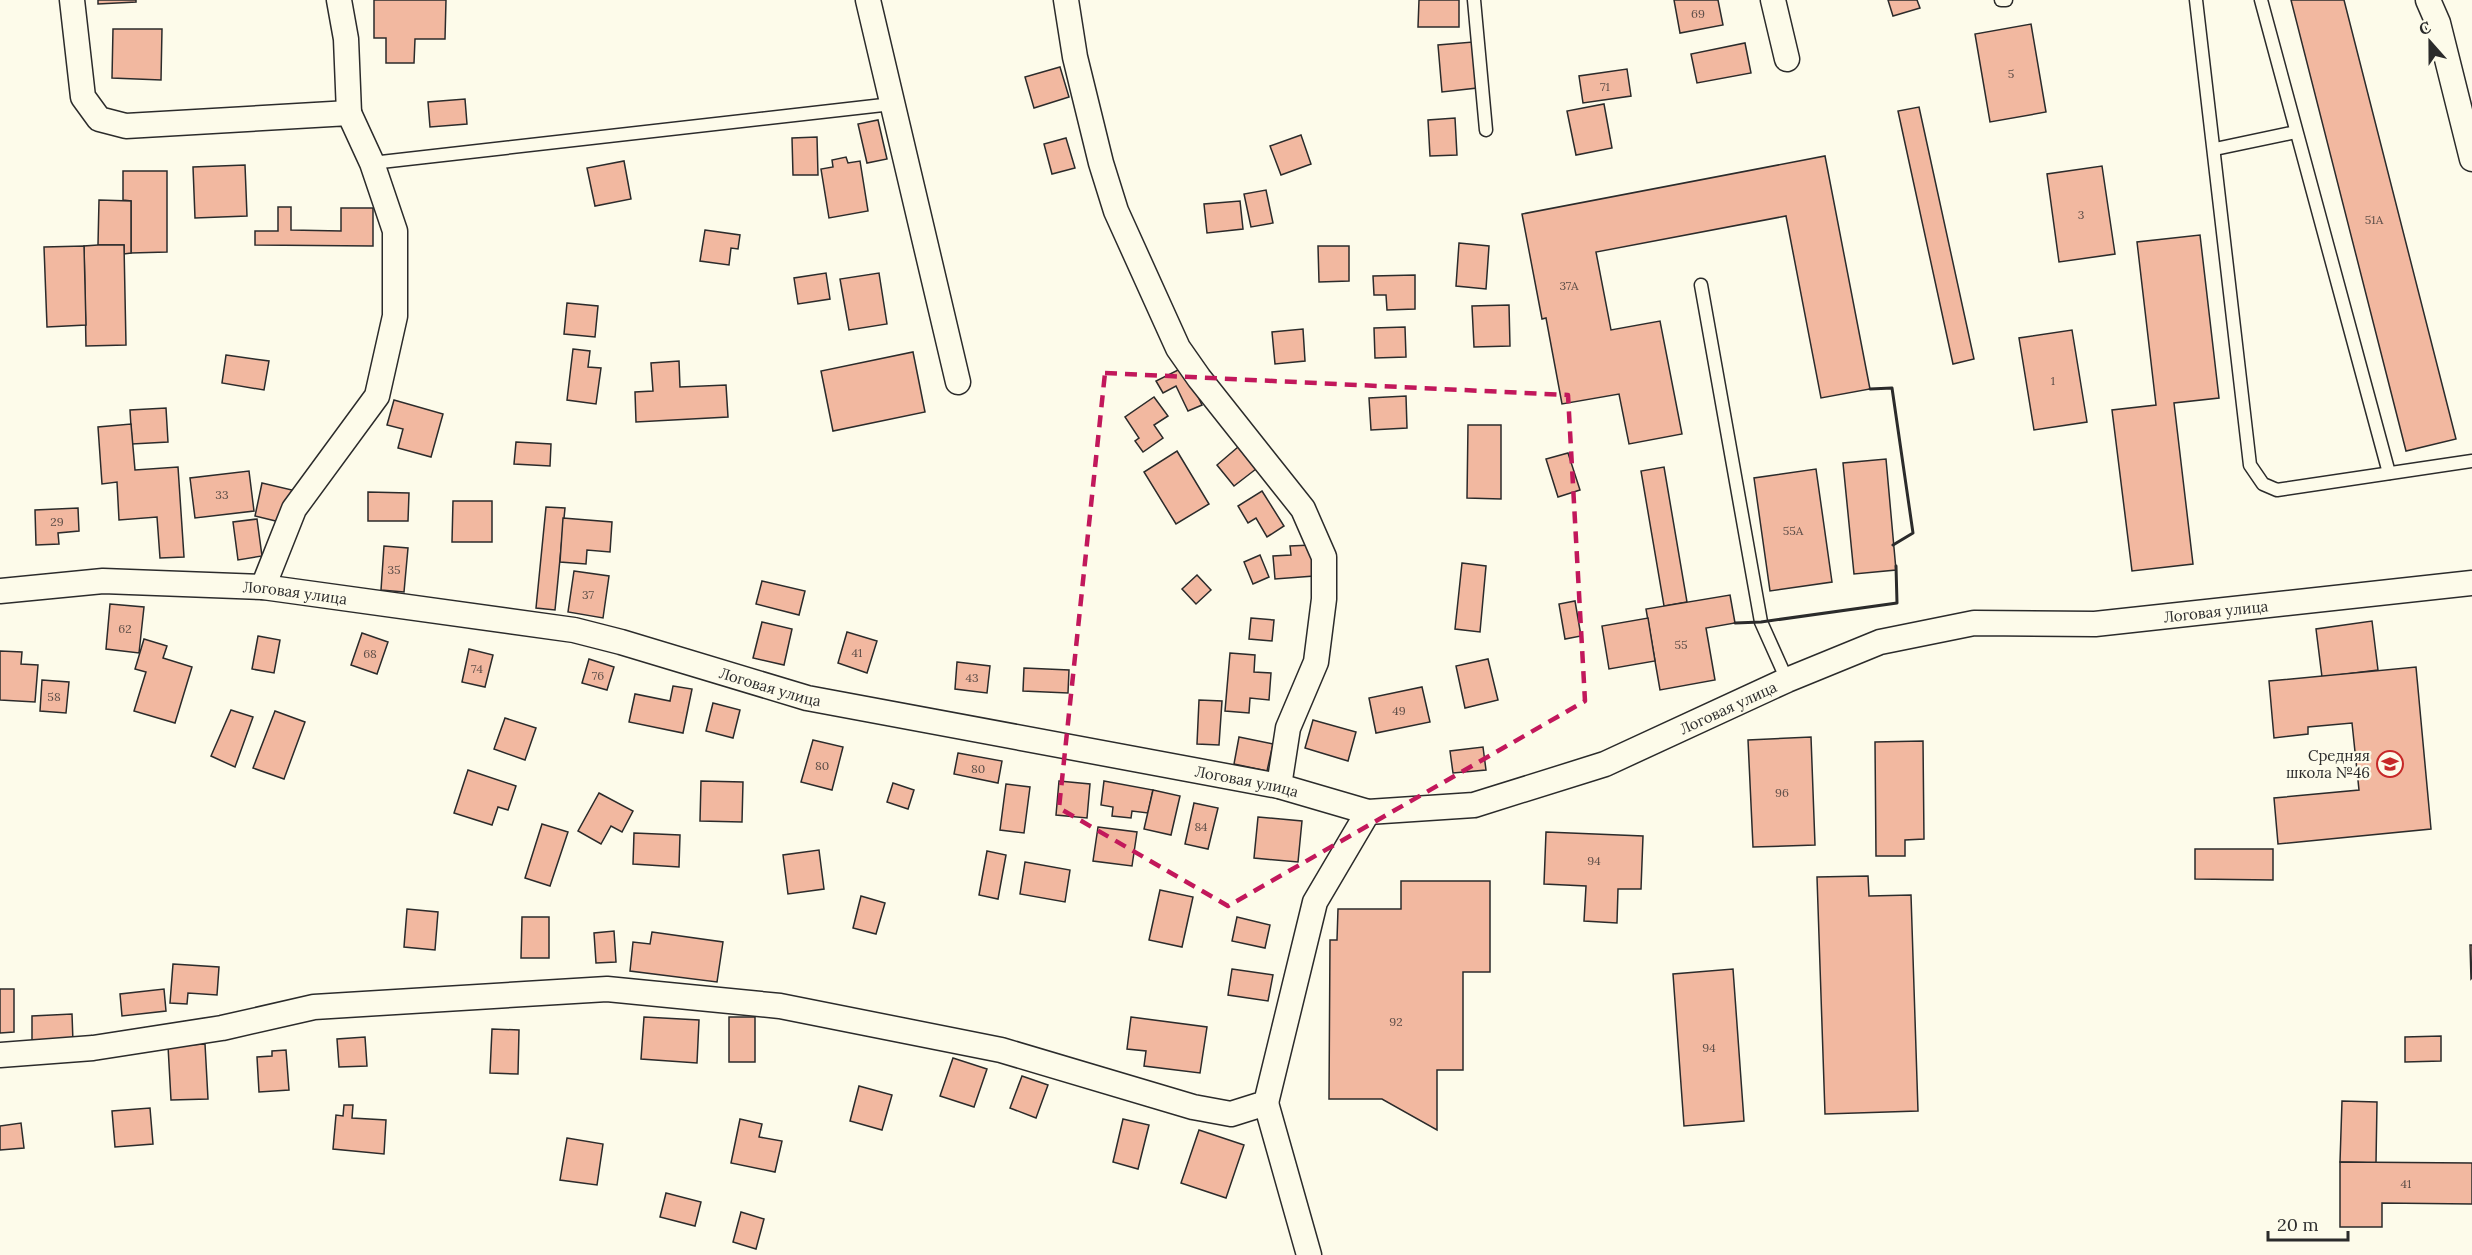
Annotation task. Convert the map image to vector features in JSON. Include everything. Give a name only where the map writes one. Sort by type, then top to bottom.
[{"type":"street","points":[[72,0],[83,97],[99,119],[126,126],[349,112]]},
{"type":"street","points":[[263,587],[294,509],[377,396],[395,316],[395,231],[372,163],[349,112],[346,39],[339,0]]},
{"type":"street","points":[[868,0],[958,382]]},
{"type":"street","points":[[1066,0],[1076,57],[1101,163],[1116,211],[1178,348],[1199,378],[1303,509],[1324,557],[1324,599],[1316,662],[1288,728],[1279,786]]},
{"type":"street","points":[[1773,0],[1787,59]]},
{"type":"street","points":[[2428,0],[2438,23],[2472,159]]},
{"type":"street","name":"Логовая улица","points":[[0,591],[103,581],[263,587],[574,630],[807,698],[1036,743],[1279,786],[1368,812],[1474,805],[1605,764],[1787,680],[1880,642],[1974,623],[2095,624],[2472,583]]},
{"type":"street","points":[[1309,1255],[1266,1103],[1315,902],[1368,812]]},
{"type":"street","points":[[0,1055],[93,1048],[222,1028],[314,1007],[607,989],[780,1006],[989,1048],[1193,1107],[1231,1114],[1266,1103]]},
{"type":"lane","points":[[1474,0],[1486,130]]},
{"type":"lane","points":[[2196,0],[2250,465],[2263,484],[2277,490],[2472,461]]},
{"type":"lane","points":[[2261,0],[2390,473]]},
{"type":"lane","points":[[372,163],[892,104]]},
{"type":"lane","points":[[2215,149],[2296,132]]},
{"type":"lane","points":[[1701,285],[1761,622],[1787,680]]},
{"type":"highlighted area","points":[[1105,373],[1568,395],[1585,701],[1228,906],[1059,808]]},
{"type":"building","points":[[98,0],[136,0],[136,2],[98,4]]},
{"type":"building","points":[[374,0],[446,0],[445,39],[415,39],[414,63],[386,63],[386,38],[374,38]]},
{"type":"building","points":[[1419,0],[1459,0],[1459,27],[1418,27]]},
{"type":"building","points":[[1674,0],[1718,0],[1723,25],[1680,33]]},
{"type":"building","points":[[1888,0],[1917,0],[1920,8],[1893,16]]},
{"type":"building","points":[[2291,0],[2344,0],[2456,439],[2406,451]]},
{"type":"building","points":[[2031,24],[2046,112],[1990,122],[1975,34]]},
{"type":"building","points":[[113,29],[162,29],[161,80],[112,78]]},
{"type":"building","points":[[1473,42],[1477,88],[1442,92],[1438,45]]},
{"type":"building","points":[[1745,43],[1751,73],[1697,83],[1691,54]]},
{"type":"building","points":[[1060,67],[1069,97],[1034,108],[1025,77]]},
{"type":"building","points":[[1627,69],[1631,96],[1583,103],[1579,76]]},
{"type":"building","points":[[465,99],[467,124],[430,127],[428,102]]},
{"type":"building","points":[[1604,104],[1612,148],[1576,155],[1567,111]]},
{"type":"building","points":[[1919,107],[1974,359],[1953,364],[1898,111]]},
{"type":"building","points":[[1455,118],[1457,155],[1430,156],[1428,120]]},
{"type":"building","points":[[878,120],[887,159],[867,163],[858,124]]},
{"type":"building","points":[[1301,135],[1311,164],[1281,175],[1270,146]]},
{"type":"building","points":[[817,137],[818,175],[793,175],[792,138]]},
{"type":"building","points":[[1066,138],[1075,168],[1052,174],[1044,144]]},
{"type":"building","points":[[1825,156],[1870,389],[1821,398],[1786,216],[1596,252],[1611,330],[1660,321],[1682,434],[1629,444],[1619,394],[1562,404],[1546,318],[1542,319],[1522,214]]},
{"type":"building","points":[[846,157],[848,163],[860,161],[868,211],[829,218],[821,169],[833,167],[832,160]]},
{"type":"building","points":[[624,161],[631,199],[595,206],[587,168]]},
{"type":"building","points":[[245,165],[247,216],[195,218],[193,167]]},
{"type":"building","points":[[2102,166],[2115,254],[2059,262],[2047,174]]},
{"type":"building","points":[[123,171],[167,171],[167,252],[131,253],[131,201],[123,200]]},
{"type":"building","points":[[1266,190],[1273,223],[1251,227],[1244,194]]},
{"type":"building","points":[[99,200],[131,201],[131,253],[124,254],[124,245],[98,245]]},
{"type":"building","points":[[1240,201],[1243,229],[1207,233],[1204,204]]},
{"type":"building","points":[[278,207],[291,207],[291,230],[341,231],[341,208],[373,208],[373,246],[255,245],[255,231],[278,231]]},
{"type":"building","points":[[705,230],[740,235],[738,249],[731,248],[729,265],[700,261]]},
{"type":"building","points":[[2200,235],[2219,398],[2174,403],[2193,564],[2132,571],[2112,410],[2156,405],[2137,242]]},
{"type":"building","points":[[1459,243],[1489,246],[1486,289],[1456,286]]},
{"type":"building","points":[[124,245],[126,345],[86,346],[84,246]]},
{"type":"building","points":[[84,246],[86,325],[47,327],[44,247]]},
{"type":"building","points":[[1318,246],[1349,246],[1349,281],[1319,282]]},
{"type":"building","points":[[826,273],[830,299],[798,304],[794,278]]},
{"type":"building","points":[[879,273],[887,324],[849,330],[840,279]]},
{"type":"building","points":[[1415,275],[1415,309],[1387,310],[1386,295],[1374,295],[1373,276]]},
{"type":"building","points":[[567,303],[598,306],[595,337],[564,334]]},
{"type":"building","points":[[1509,305],[1510,346],[1474,347],[1472,306]]},
{"type":"building","points":[[1405,327],[1406,357],[1375,358],[1374,328]]},
{"type":"building","points":[[1303,329],[1305,361],[1275,364],[1272,332]]},
{"type":"building","points":[[2072,330],[2087,422],[2034,430],[2019,338]]},
{"type":"building","points":[[573,349],[590,351],[588,367],[601,368],[596,404],[567,400]]},
{"type":"building","points":[[913,352],[925,412],[833,431],[821,371]]},
{"type":"building","points":[[226,355],[269,361],[264,390],[222,383]]},
{"type":"building","points":[[679,361],[680,387],[726,385],[728,417],[636,422],[635,392],[653,391],[651,363]]},
{"type":"building","points":[[1184,367],[1202,405],[1188,411],[1176,386],[1163,393],[1156,381]]},
{"type":"building","points":[[1406,396],[1407,428],[1371,430],[1369,398]]},
{"type":"building","points":[[1154,397],[1168,416],[1154,425],[1163,438],[1143,452],[1135,441],[1139,438],[1125,417]]},
{"type":"building","points":[[394,400],[443,414],[431,457],[398,448],[403,429],[387,425]]},
{"type":"building","points":[[166,408],[168,442],[132,444],[130,410]]},
{"type":"building","points":[[131,424],[135,470],[178,467],[184,557],[160,558],[157,517],[119,520],[117,482],[102,484],[98,427]]},
{"type":"building","points":[[1468,425],[1501,425],[1501,499],[1467,498]]},
{"type":"building","points":[[516,442],[551,444],[550,466],[514,464]]},
{"type":"building","points":[[1238,447],[1256,469],[1234,486],[1217,465]]},
{"type":"building","points":[[1177,451],[1209,504],[1176,524],[1144,472]]},
{"type":"building","points":[[1568,453],[1580,490],[1558,497],[1546,459]]},
{"type":"building","points":[[1886,459],[1896,570],[1854,574],[1843,463]]},
{"type":"building","points":[[1664,467],[1687,602],[1664,606],[1641,471]]},
{"type":"building","points":[[1816,469],[1832,582],[1770,591],[1754,478]]},
{"type":"building","points":[[249,471],[254,511],[195,518],[190,478]]},
{"type":"building","points":[[262,483],[292,490],[284,523],[255,516]]},
{"type":"building","points":[[1262,491],[1284,526],[1267,537],[1256,518],[1248,523],[1238,506]]},
{"type":"building","points":[[368,492],[409,493],[408,521],[368,521]]},
{"type":"building","points":[[453,501],[492,501],[492,542],[452,542]]},
{"type":"building","points":[[546,507],[565,508],[555,610],[536,608]]},
{"type":"building","points":[[78,508],[79,531],[58,533],[59,544],[36,545],[35,510]]},
{"type":"building","points":[[563,518],[612,522],[610,552],[587,550],[586,564],[560,562]]},
{"type":"building","points":[[257,519],[262,556],[238,560],[233,522]]},
{"type":"building","points":[[1311,545],[1314,576],[1275,579],[1273,556],[1291,555],[1290,546]]},
{"type":"building","points":[[384,546],[408,548],[404,592],[381,590]]},
{"type":"building","points":[[1260,555],[1269,577],[1253,584],[1244,562]]},
{"type":"building","points":[[1462,563],[1486,566],[1480,632],[1455,629]]},
{"type":"building","points":[[574,571],[609,576],[603,618],[568,612]]},
{"type":"building","points":[[1197,575],[1211,590],[1196,604],[1182,589]]},
{"type":"building","points":[[762,581],[805,591],[799,615],[756,604]]},
{"type":"building","points":[[1730,595],[1735,623],[1706,628],[1715,680],[1660,690],[1646,609]]},
{"type":"building","points":[[1575,601],[1581,636],[1565,639],[1559,604]]},
{"type":"building","points":[[110,604],[144,607],[139,653],[106,649]]},
{"type":"building","points":[[1251,618],[1274,620],[1272,641],[1249,639]]},
{"type":"building","points":[[1648,618],[1655,661],[1609,669],[1602,626]]},
{"type":"building","points":[[2372,621],[2378,670],[2322,677],[2316,629]]},
{"type":"building","points":[[762,622],[792,629],[784,665],[753,658]]},
{"type":"building","points":[[847,632],[877,641],[867,673],[838,663]]},
{"type":"building","points":[[362,633],[388,642],[377,674],[351,665]]},
{"type":"building","points":[[258,636],[280,640],[274,673],[252,669]]},
{"type":"building","points":[[144,639],[167,646],[163,658],[192,667],[175,723],[134,711],[146,672],[135,669]]},
{"type":"building","points":[[469,649],[493,655],[485,687],[462,682]]},
{"type":"building","points":[[0,651],[22,652],[21,664],[38,665],[35,702],[0,700]]},
{"type":"building","points":[[1230,653],[1255,655],[1254,672],[1271,673],[1269,700],[1250,698],[1249,713],[1225,711]]},
{"type":"building","points":[[589,659],[614,667],[607,690],[582,683]]},
{"type":"building","points":[[1488,659],[1498,700],[1465,708],[1456,666]]},
{"type":"building","points":[[957,662],[990,666],[987,693],[955,689]]},
{"type":"building","name":"Средняя школа №46","points":[[2416,667],[2431,829],[2278,844],[2274,798],[2359,790],[2352,723],[2308,727],[2308,734],[2274,738],[2269,681]]},
{"type":"building","points":[[1024,668],[1069,670],[1068,693],[1023,691]]},
{"type":"building","points":[[42,680],[69,682],[66,713],[40,711]]},
{"type":"building","points":[[673,686],[692,689],[683,733],[629,722],[635,694],[670,701]]},
{"type":"building","points":[[1422,687],[1430,722],[1376,733],[1369,698]]},
{"type":"building","points":[[1199,700],[1222,701],[1219,745],[1197,744]]},
{"type":"building","points":[[713,703],[740,710],[733,738],[706,731]]},
{"type":"building","points":[[231,710],[253,717],[235,767],[211,756]]},
{"type":"building","points":[[275,711],[305,722],[284,779],[253,768]]},
{"type":"building","points":[[505,718],[536,728],[525,760],[494,749]]},
{"type":"building","points":[[1313,720],[1356,732],[1348,761],[1305,748]]},
{"type":"building","points":[[1239,737],[1273,744],[1267,771],[1234,764]]},
{"type":"building","points":[[1811,737],[1815,845],[1753,847],[1748,740]]},
{"type":"building","points":[[813,740],[843,747],[832,790],[801,782]]},
{"type":"building","points":[[1923,741],[1924,839],[1905,840],[1905,856],[1876,856],[1875,742]]},
{"type":"building","points":[[1483,747],[1486,770],[1453,773],[1450,751]]},
{"type":"building","points":[[958,753],[1002,761],[998,783],[954,774]]},
{"type":"building","points":[[468,770],[516,786],[508,810],[498,807],[492,825],[454,813]]},
{"type":"building","points":[[701,781],[743,782],[742,822],[700,821]]},
{"type":"building","points":[[1059,781],[1090,784],[1087,818],[1056,815]]},
{"type":"building","points":[[1104,781],[1153,790],[1148,813],[1132,811],[1131,818],[1112,816],[1113,807],[1101,805]]},
{"type":"building","points":[[893,783],[914,790],[908,809],[887,802]]},
{"type":"building","points":[[1006,784],[1030,787],[1024,833],[1000,830]]},
{"type":"building","points":[[1153,790],[1180,796],[1171,835],[1144,829]]},
{"type":"building","points":[[599,793],[633,811],[622,832],[611,826],[601,844],[578,831]]},
{"type":"building","points":[[1194,803],[1218,808],[1208,849],[1185,844]]},
{"type":"building","points":[[1258,817],[1302,821],[1298,862],[1254,858]]},
{"type":"building","points":[[542,824],[568,832],[550,886],[525,878]]},
{"type":"building","points":[[1098,827],[1137,832],[1132,866],[1093,861]]},
{"type":"building","points":[[1546,832],[1643,836],[1641,889],[1618,889],[1617,923],[1584,921],[1586,886],[1544,884]]},
{"type":"building","points":[[634,833],[680,835],[679,867],[633,864]]},
{"type":"building","points":[[2195,849],[2273,849],[2273,880],[2195,879]]},
{"type":"building","points":[[819,850],[824,889],[788,894],[783,855]]},
{"type":"building","points":[[987,851],[1006,855],[998,899],[979,895]]},
{"type":"building","points":[[1025,862],[1070,870],[1065,902],[1020,894]]},
{"type":"building","points":[[1868,876],[1869,896],[1911,895],[1918,1111],[1825,1114],[1817,877]]},
{"type":"building","points":[[1401,881],[1490,881],[1490,972],[1463,972],[1463,1070],[1437,1070],[1437,1130],[1382,1099],[1329,1099],[1330,940],[1337,940],[1338,909],[1401,909]]},
{"type":"building","points":[[1160,890],[1193,897],[1182,947],[1149,940]]},
{"type":"building","points":[[861,896],[885,903],[876,934],[853,928]]},
{"type":"building","points":[[407,909],[438,912],[435,950],[404,947]]},
{"type":"building","points":[[522,917],[549,917],[549,958],[521,958]]},
{"type":"building","points":[[1237,917],[1270,925],[1265,948],[1232,941]]},
{"type":"building","points":[[614,931],[616,962],[596,963],[594,933]]},
{"type":"building","points":[[652,932],[723,942],[717,982],[630,971],[633,942],[650,944]]},
{"type":"building","points":[[2470,945],[2472,945],[2471,979]]},
{"type":"building","points":[[173,964],[219,967],[217,995],[188,993],[187,1004],[170,1003]]},
{"type":"building","points":[[1232,969],[1273,975],[1268,1001],[1228,995]]},
{"type":"building","points":[[1733,969],[1744,1121],[1684,1126],[1673,974]]},
{"type":"building","points":[[0,989],[14,989],[14,1032],[0,1033]]},
{"type":"building","points":[[164,989],[166,1011],[122,1016],[120,994]]},
{"type":"building","points":[[72,1014],[73,1042],[32,1043],[32,1016]]},
{"type":"building","points":[[644,1017],[699,1020],[697,1063],[641,1059]]},
{"type":"building","points":[[729,1017],[755,1017],[755,1062],[729,1062]]},
{"type":"building","points":[[1131,1017],[1207,1027],[1200,1073],[1144,1066],[1146,1051],[1127,1049]]},
{"type":"building","points":[[492,1029],[519,1030],[518,1074],[490,1073]]},
{"type":"building","points":[[2441,1036],[2441,1061],[2405,1062],[2405,1037]]},
{"type":"building","points":[[365,1037],[367,1066],[339,1067],[337,1039]]},
{"type":"building","points":[[205,1044],[208,1099],[171,1100],[168,1046]]},
{"type":"building","points":[[286,1050],[289,1090],[259,1092],[257,1057],[272,1056],[272,1051]]},
{"type":"building","points":[[953,1058],[987,1069],[974,1107],[940,1096]]},
{"type":"building","points":[[1022,1076],[1048,1085],[1036,1118],[1010,1108]]},
{"type":"building","points":[[859,1086],[892,1095],[882,1130],[850,1121]]},
{"type":"building","points":[[2342,1101],[2377,1102],[2376,1163],[2340,1162]]},
{"type":"building","points":[[344,1105],[353,1105],[352,1118],[386,1120],[384,1154],[333,1149],[336,1115],[343,1116]]},
{"type":"building","points":[[150,1108],[153,1144],[115,1147],[112,1111]]},
{"type":"building","points":[[740,1119],[762,1124],[759,1137],[782,1141],[775,1172],[731,1163]]},
{"type":"building","points":[[1123,1119],[1149,1125],[1138,1169],[1113,1162]]},
{"type":"building","points":[[21,1123],[24,1148],[0,1150],[0,1126]]},
{"type":"building","points":[[1199,1130],[1244,1145],[1226,1198],[1181,1183]]},
{"type":"building","points":[[567,1138],[603,1144],[597,1185],[560,1180]]},
{"type":"building","points":[[2340,1162],[2472,1163],[2472,1204],[2382,1203],[2382,1227],[2340,1227]]},
{"type":"building","points":[[666,1193],[701,1202],[695,1226],[660,1217]]},
{"type":"building","points":[[741,1212],[764,1219],[756,1249],[733,1242]]},
{"type":"wall","points":[[1870,389],[1892,388],[1913,533],[1893,545]]},
{"type":"wall","points":[[1735,623],[1761,622],[1897,603],[1896,566]]},
{"type":"place","name":"Средняя школа №46","points":[[2390,764]]}]
